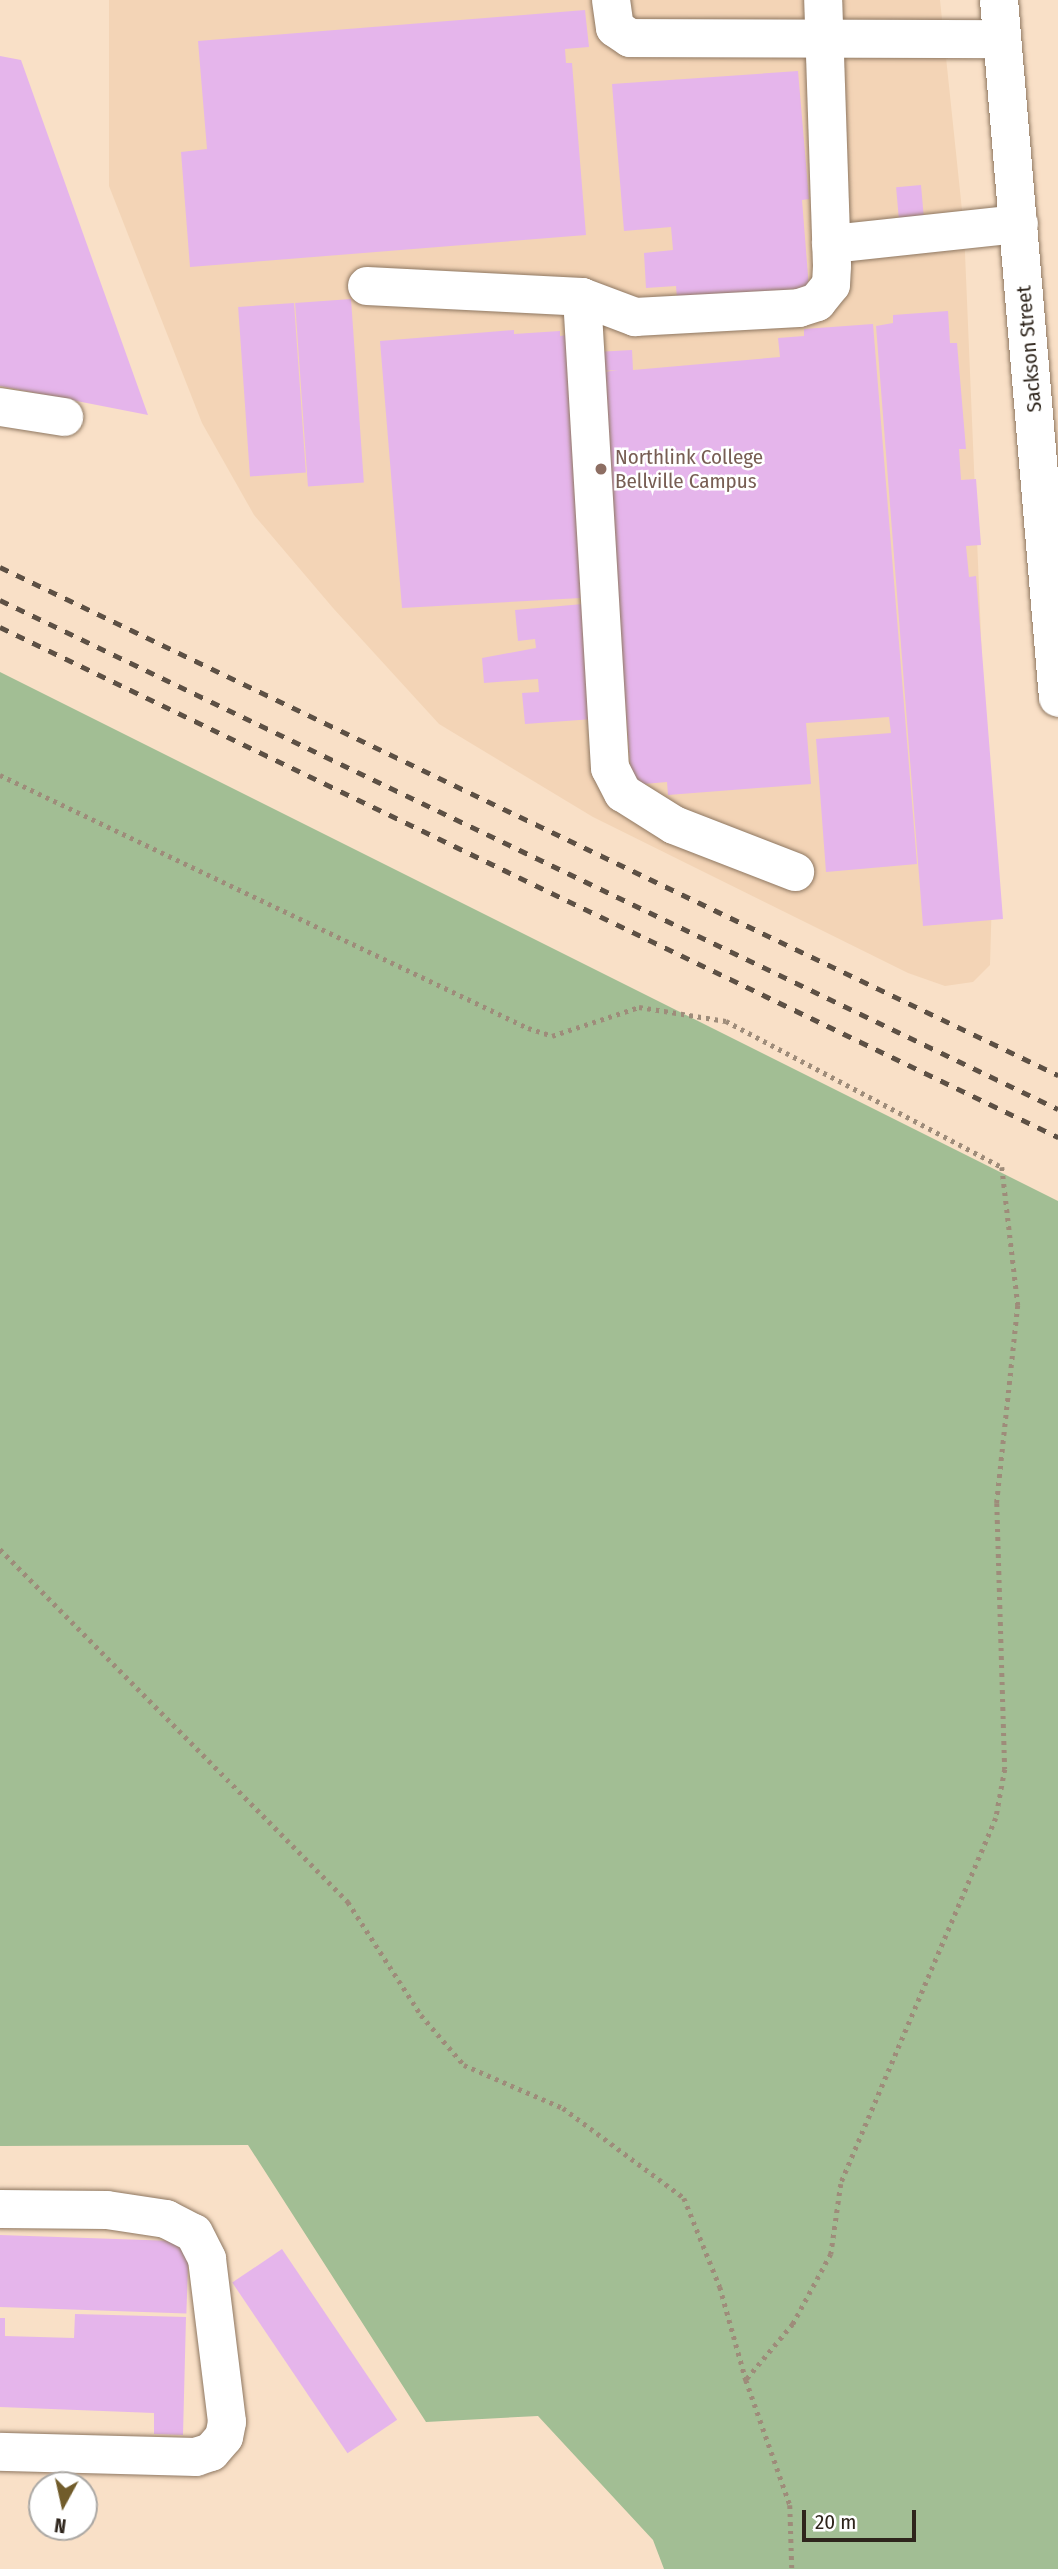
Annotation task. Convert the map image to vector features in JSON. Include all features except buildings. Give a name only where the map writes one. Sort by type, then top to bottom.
[{"type":"street","points":[[611,0],[615,28],[629,38],[1002,40]]},
{"type":"street","points":[[367,286],[582,297],[635,317],[809,307],[831,285],[823,0]]},
{"type":"street","name":"Sackson Street","points":[[999,0],[1019,224],[1044,367],[1058,698]]},
{"type":"street","points":[[831,244],[1019,224]]},
{"type":"street","points":[[582,297],[610,768],[623,793],[664,820],[794,872]]},
{"type":"street","points":[[0,407],[64,417]]},
{"type":"street","points":[[0,2209],[107,2210],[166,2219],[194,2233],[207,2259],[227,2422],[224,2437],[211,2452],[196,2457],[0,2452]]},
{"type":"path","points":[[0,775],[528,1028],[552,1036],[639,1007],[726,1021],[1002,1167],[1018,1305],[997,1503],[1005,1769],[996,1818],[841,2184],[831,2254],[793,2325],[746,2380]]},
{"type":"path","points":[[0,1549],[348,1902],[421,2015],[464,2065],[563,2108],[684,2198],[720,2287],[746,2380],[790,2505],[792,2569]]},
{"type":"shaded area","name":"Northlink College Bellville Campus","points":[[109,0],[940,0],[964,229],[992,897],[990,965],[973,982],[945,986],[908,973],[593,817],[439,724],[333,608],[254,515],[202,423],[109,186]]},
{"type":"green space","points":[[0,672],[1058,1201],[1058,2569],[664,2569],[653,2540],[538,2416],[426,2422],[248,2145],[0,2146]]},
{"type":"railway","points":[[0,567],[1058,1075]]},
{"type":"railway","points":[[0,600],[1058,1109]]},
{"type":"railway","points":[[0,627],[1058,1137]]},
{"type":"place","name":"Northlink College Bellville Campus","points":[[601,469]]}]
